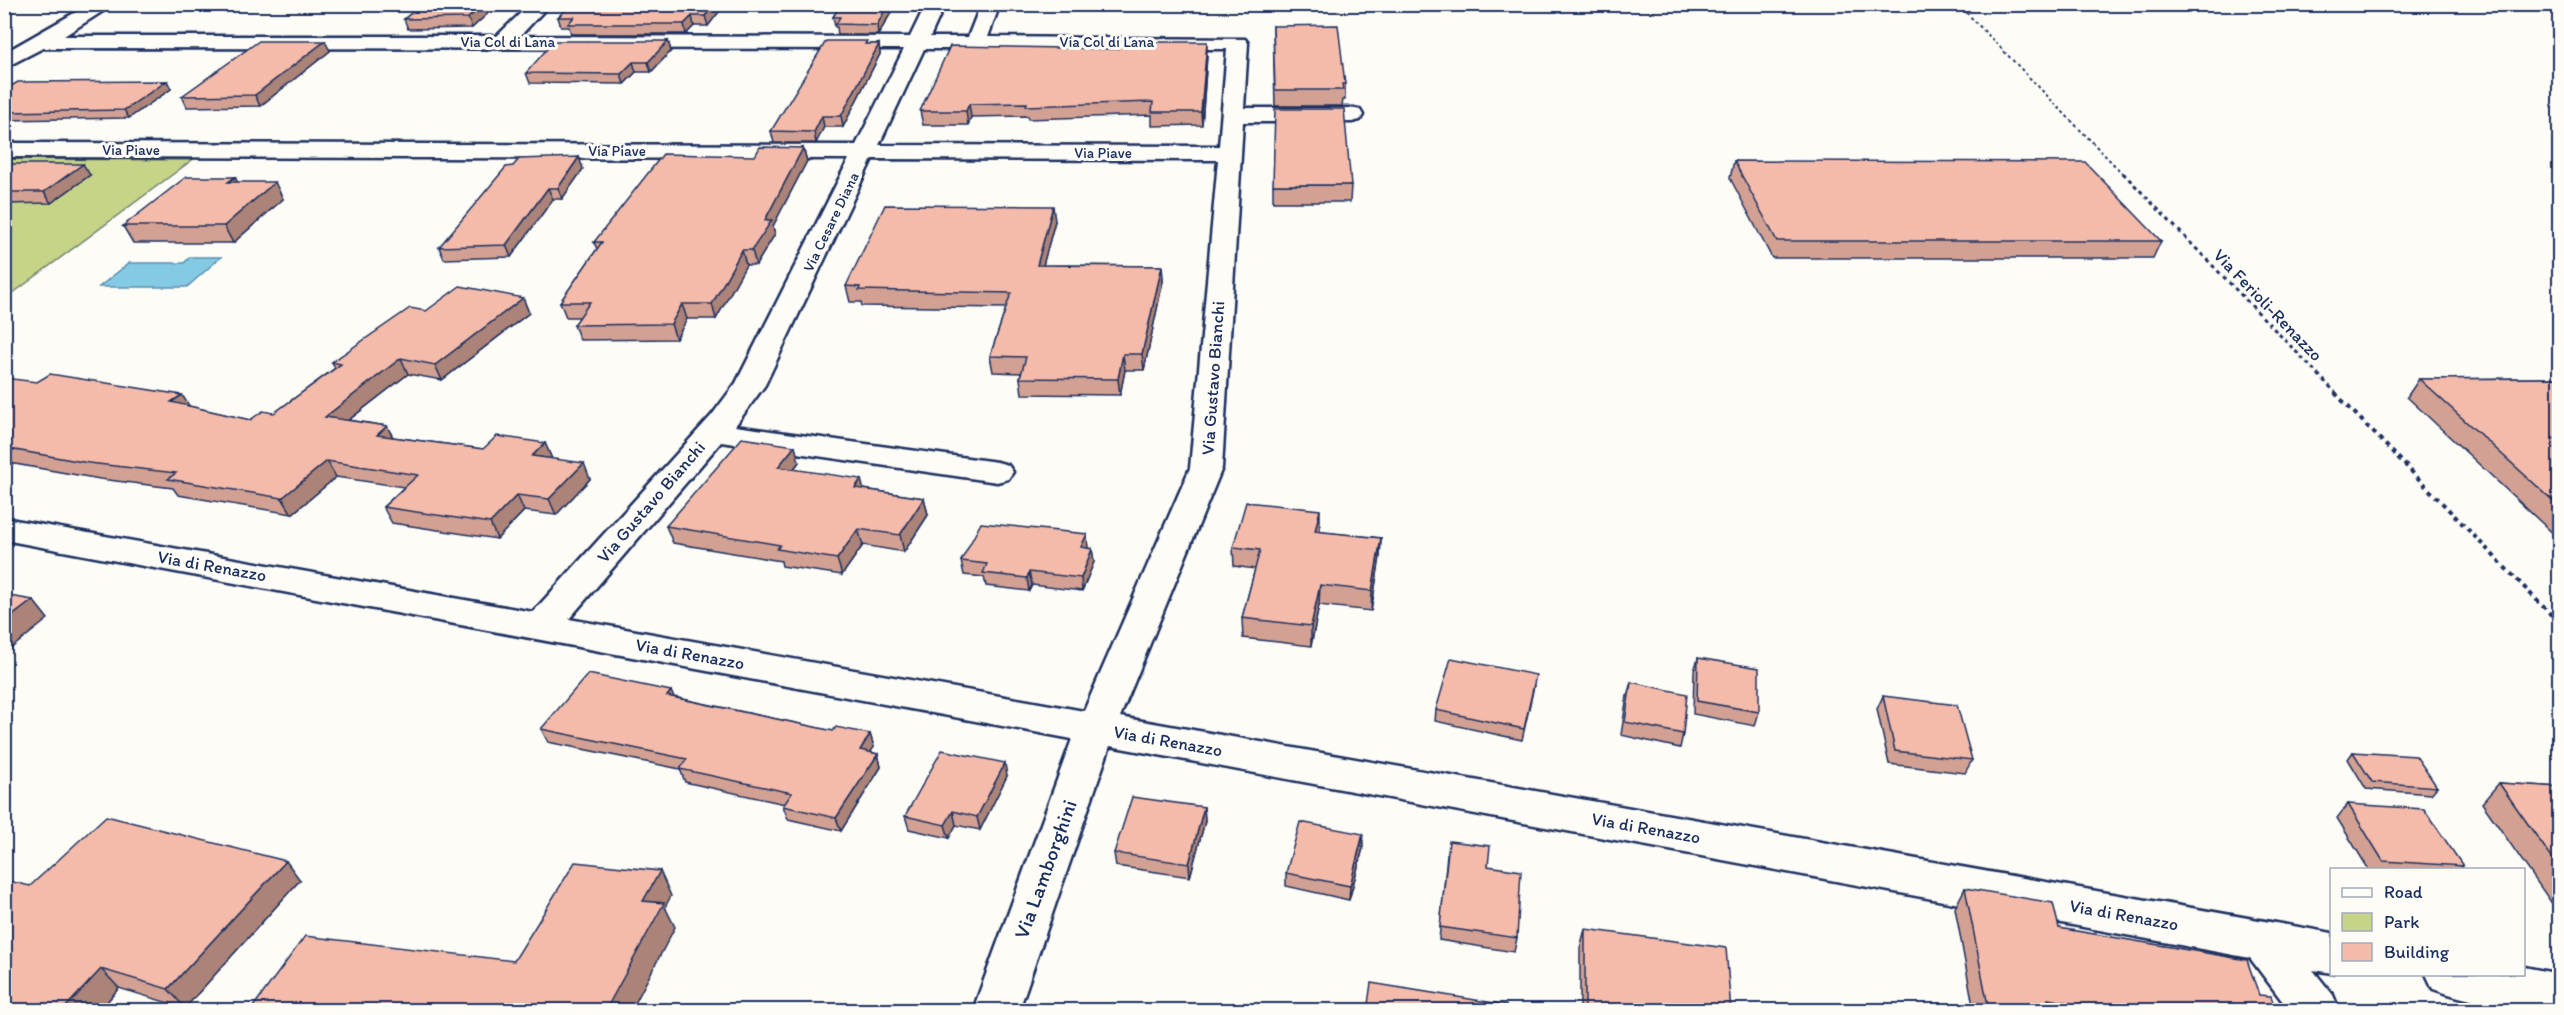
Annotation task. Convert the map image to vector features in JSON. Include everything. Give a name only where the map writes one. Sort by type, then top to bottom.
[{"type":"street","points":[[4,62],[105,4]]},
{"type":"street","points":[[502,42],[541,4]]},
{"type":"street","name":"Via Cesare Diana","points":[[713,432],[750,385],[866,152],[936,4]]},
{"type":"street","points":[[976,41],[991,4]]},
{"type":"street","name":"Via Col di Lana","points":[[40,42],[1238,42]]},
{"type":"street","name":"Via Gustavo Bianchi","points":[[1096,728],[1206,468],[1238,42]]},
{"type":"street","points":[[1232,115],[1352,115]]},
{"type":"street","name":"Via Piave","points":[[4,150],[1230,153]]},
{"type":"street","name":"Via Gustavo Bianchi","points":[[542,626],[713,432],[997,472]]},
{"type":"street","name":"Via di Renazzo","points":[[4,529],[2330,953]]},
{"type":"street","name":"Via Lamborghini","points":[[996,1011],[1096,728]]},
{"type":"street","points":[[2263,940],[2316,1011]]},
{"type":"street","points":[[2454,976],[2559,995]]},
{"type":"path","name":"Via Ferioli-Renazzo","points":[[1958,4],[2559,624]]},
{"type":"green space","points":[[5,159],[192,160],[5,299]]},
{"type":"water","points":[[190,257],[221,257],[187,287],[99,287],[129,263],[184,263]]},
{"type":"building","points":[[422,4],[484,4],[468,18],[404,19]]},
{"type":"building","points":[[572,4],[715,4],[705,16],[692,16],[684,24],[568,24],[574,17],[558,17]]},
{"type":"building","points":[[841,4],[888,4],[877,25],[836,24],[840,17],[833,17]]},
{"type":"building","points":[[1338,25],[1345,84],[1342,84],[1343,90],[1275,90],[1273,26]]},
{"type":"building","points":[[259,41],[325,41],[255,95],[182,96]]},
{"type":"building","points":[[554,41],[668,41],[648,62],[633,62],[621,74],[526,73]]},
{"type":"building","points":[[826,41],[867,41],[865,44],[879,44],[841,116],[822,116],[814,132],[771,131]]},
{"type":"building","points":[[1119,42],[1207,42],[1201,112],[1152,112],[1153,102],[1026,106],[1027,103],[969,104],[966,111],[920,111],[950,46],[1118,49]]},
{"type":"building","points":[[167,81],[124,110],[4,112],[4,90],[18,82]]},
{"type":"building","points":[[1275,109],[1344,109],[1351,185],[1273,185]]},
{"type":"building","points":[[760,147],[803,148],[765,220],[772,220],[752,250],[742,250],[712,304],[682,304],[671,324],[574,325],[590,302],[560,302],[602,242],[594,242],[663,154],[755,156]]},
{"type":"building","points":[[579,157],[558,188],[548,188],[506,245],[439,247],[506,167],[513,166],[519,159]]},
{"type":"building","points":[[1734,161],[2085,162],[2161,241],[1777,241]]},
{"type":"building","points":[[12,164],[83,164],[44,192],[4,192],[4,169]]},
{"type":"building","points":[[186,177],[235,177],[228,182],[275,182],[224,226],[123,226]]},
{"type":"building","points":[[885,205],[1053,206],[1037,265],[1162,266],[1142,354],[1123,354],[1118,379],[1020,378],[1026,357],[990,356],[1011,293],[859,290],[860,287],[846,286]]},
{"type":"building","points":[[460,286],[523,298],[435,365],[401,358],[325,417],[387,426],[377,435],[483,449],[497,436],[545,443],[532,456],[584,463],[549,499],[517,495],[490,523],[383,507],[418,475],[327,461],[282,498],[168,479],[176,473],[89,463],[4,448],[4,378],[37,382],[50,374],[182,395],[171,402],[250,420],[263,411],[274,413],[341,364],[332,362],[410,308],[426,311]]},
{"type":"building","points":[[2559,378],[2559,506],[2419,379]]},
{"type":"building","points":[[742,438],[795,446],[778,467],[861,479],[855,488],[924,498],[900,535],[858,529],[837,559],[777,549],[780,545],[666,526]]},
{"type":"building","points":[[1246,502],[1320,510],[1315,531],[1381,538],[1372,591],[1320,585],[1311,626],[1242,618],[1260,550],[1233,547]]},
{"type":"building","points":[[981,523],[1087,534],[1081,547],[1092,549],[1081,578],[1029,572],[1027,578],[983,573],[987,564],[961,561]]},
{"type":"building","points":[[4,595],[33,600],[4,622]]},
{"type":"building","points":[[1451,658],[1536,675],[1524,729],[1436,710]]},
{"type":"building","points":[[1698,658],[1759,668],[1759,712],[1697,701]]},
{"type":"building","points":[[588,674],[671,691],[667,696],[833,731],[836,727],[870,734],[860,750],[878,754],[836,818],[783,806],[792,793],[680,769],[687,759],[541,729]]},
{"type":"building","points":[[1631,682],[1687,694],[1683,734],[1625,722]]},
{"type":"building","points":[[1883,696],[1957,705],[1972,760],[1895,751]]},
{"type":"building","points":[[942,750],[1005,763],[977,817],[953,811],[945,825],[905,816]]},
{"type":"building","points":[[2353,752],[2416,756],[2437,787],[2372,782]]},
{"type":"building","points":[[2499,783],[2559,787],[2559,868]]},
{"type":"building","points":[[1132,797],[1204,807],[1189,864],[1114,853]]},
{"type":"building","points":[[2348,804],[2424,809],[2463,866],[2383,861]]},
{"type":"building","points":[[106,816],[286,861],[168,989],[101,969],[62,1011],[4,1011],[4,880],[30,886]]},
{"type":"building","points":[[1300,822],[1363,834],[1350,886],[1286,873]]},
{"type":"building","points":[[1449,841],[1490,846],[1488,866],[1521,871],[1517,938],[1440,927]]},
{"type":"building","points":[[575,862],[660,871],[643,901],[664,903],[605,1011],[250,1011],[305,936],[514,961]]},
{"type":"building","points":[[1965,888],[2053,903],[2059,928],[2247,960],[2259,995],[2271,996],[2276,1011],[2111,1011],[2048,999],[2050,1011],[1989,1011]]},
{"type":"building","points":[[1585,929],[1726,948],[1731,1011],[1585,1011]]},
{"type":"building","points":[[1371,983],[1506,1005],[1506,1011],[1367,1011]]},
{"type":"building","points":[[1118,1006],[1151,1011],[1117,1011]]}]
